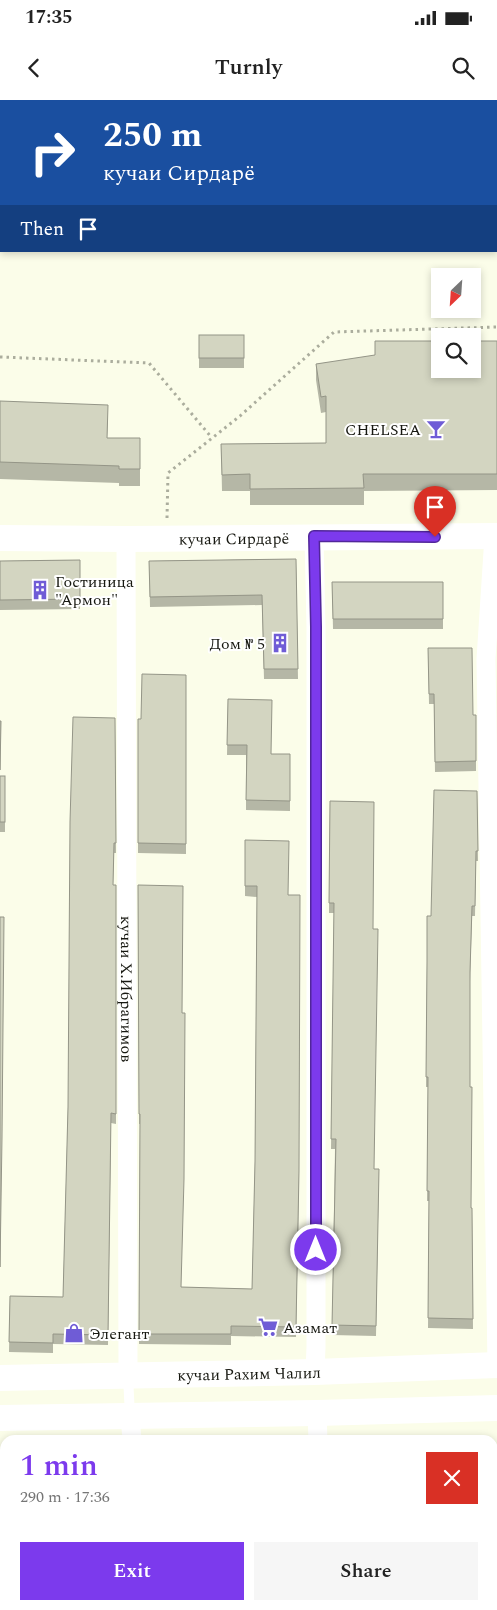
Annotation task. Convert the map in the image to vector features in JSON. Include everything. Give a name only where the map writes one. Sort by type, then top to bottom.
[{"type":"main road","name":"кучаи Сирдарё","points":[[0,538],[126,539],[495,536]]},
{"type":"main road","name":"кучаи Рахим Чалил","points":[[0,1378],[315,1372],[497,1365]]},
{"type":"main road","points":[[0,1418],[131,1428],[317,1413],[497,1408]]},
{"type":"street","points":[[314,536],[316,627],[315,1372]]},
{"type":"street","points":[[495,536],[486,659],[497,1365]]},
{"type":"street","name":"кучаи Х.Ибрагимов","points":[[126,539],[128,1375]]},
{"type":"street","points":[[317,1413],[318,1435]]},
{"type":"lane","name":"кучаи Х.Ибрагимов","points":[[128,1375],[131,1428]]},
{"type":"path","points":[[166,538],[168,473],[240,416],[334,332],[497,327]]},
{"type":"path","points":[[0,357],[150,363],[212,438]]},
{"type":"building","points":[[199,335],[244,335],[244,358],[199,358]]},
{"type":"building","points":[[375,341],[431,341],[431,378],[481,378],[481,341],[497,341],[497,474],[363,474],[364,488],[250,489],[250,474],[222,475],[221,444],[326,443],[326,396],[321,397],[316,364],[375,355]]},
{"type":"building","points":[[0,401],[108,405],[107,438],[140,438],[140,469],[119,469],[119,466],[0,462]]},
{"type":"building","name":"Дом № 5","points":[[296,559],[298,669],[264,669],[262,595],[150,597],[149,561]]},
{"type":"building","name":"Гостиница \"Армон\"","points":[[80,560],[80,599],[0,600],[0,561]]},
{"type":"building","points":[[332,582],[443,582],[443,619],[333,619]]},
{"type":"building","points":[[428,648],[472,648],[473,715],[476,715],[476,761],[435,762],[434,694],[429,694]]},
{"type":"building","points":[[142,674],[186,675],[186,844],[138,843],[138,719],[141,719]]},
{"type":"building","points":[[228,699],[272,700],[271,754],[290,754],[290,801],[246,800],[247,745],[227,745]]},
{"type":"building","points":[[73,717],[115,718],[116,843],[114,843],[113,885],[116,885],[116,1114],[111,1113],[108,1335],[53,1334],[53,1343],[9,1342],[10,1296],[63,1297],[68,1107],[70,822]]},
{"type":"building","points":[[0,721],[1,721],[0,770]]},
{"type":"building","points":[[0,776],[5,776],[5,822],[0,822]]},
{"type":"building","points":[[434,790],[477,791],[478,851],[476,851],[475,906],[472,906],[470,972],[473,1319],[428,1318],[427,916],[431,916]]},
{"type":"building","points":[[330,801],[374,802],[373,929],[378,929],[374,1169],[379,1169],[376,1326],[332,1325],[336,1139],[331,1139],[334,903],[329,903]]},
{"type":"building","points":[[245,840],[289,841],[288,895],[300,895],[299,1171],[296,1327],[231,1326],[231,1334],[139,1334],[138,885],[183,886],[182,1013],[185,1013],[181,1287],[252,1289],[257,886],[245,886]]},
{"type":"building","points":[[0,917],[4,917],[0,1267]]},
{"type":"place","name":"CHELSEA","points":[[436,429]]},
{"type":"place","name":"Гостиница \"Армон\"","points":[[40,590]]},
{"type":"place","name":"Дом № 5","points":[[280,643]]},
{"type":"place","name":"Азамат","points":[[268,1327]]},
{"type":"place","name":"Элегант","points":[[74,1333]]},
{"type":"route","points":[[316,1250],[316,627],[314,536],[435,537]]}]
